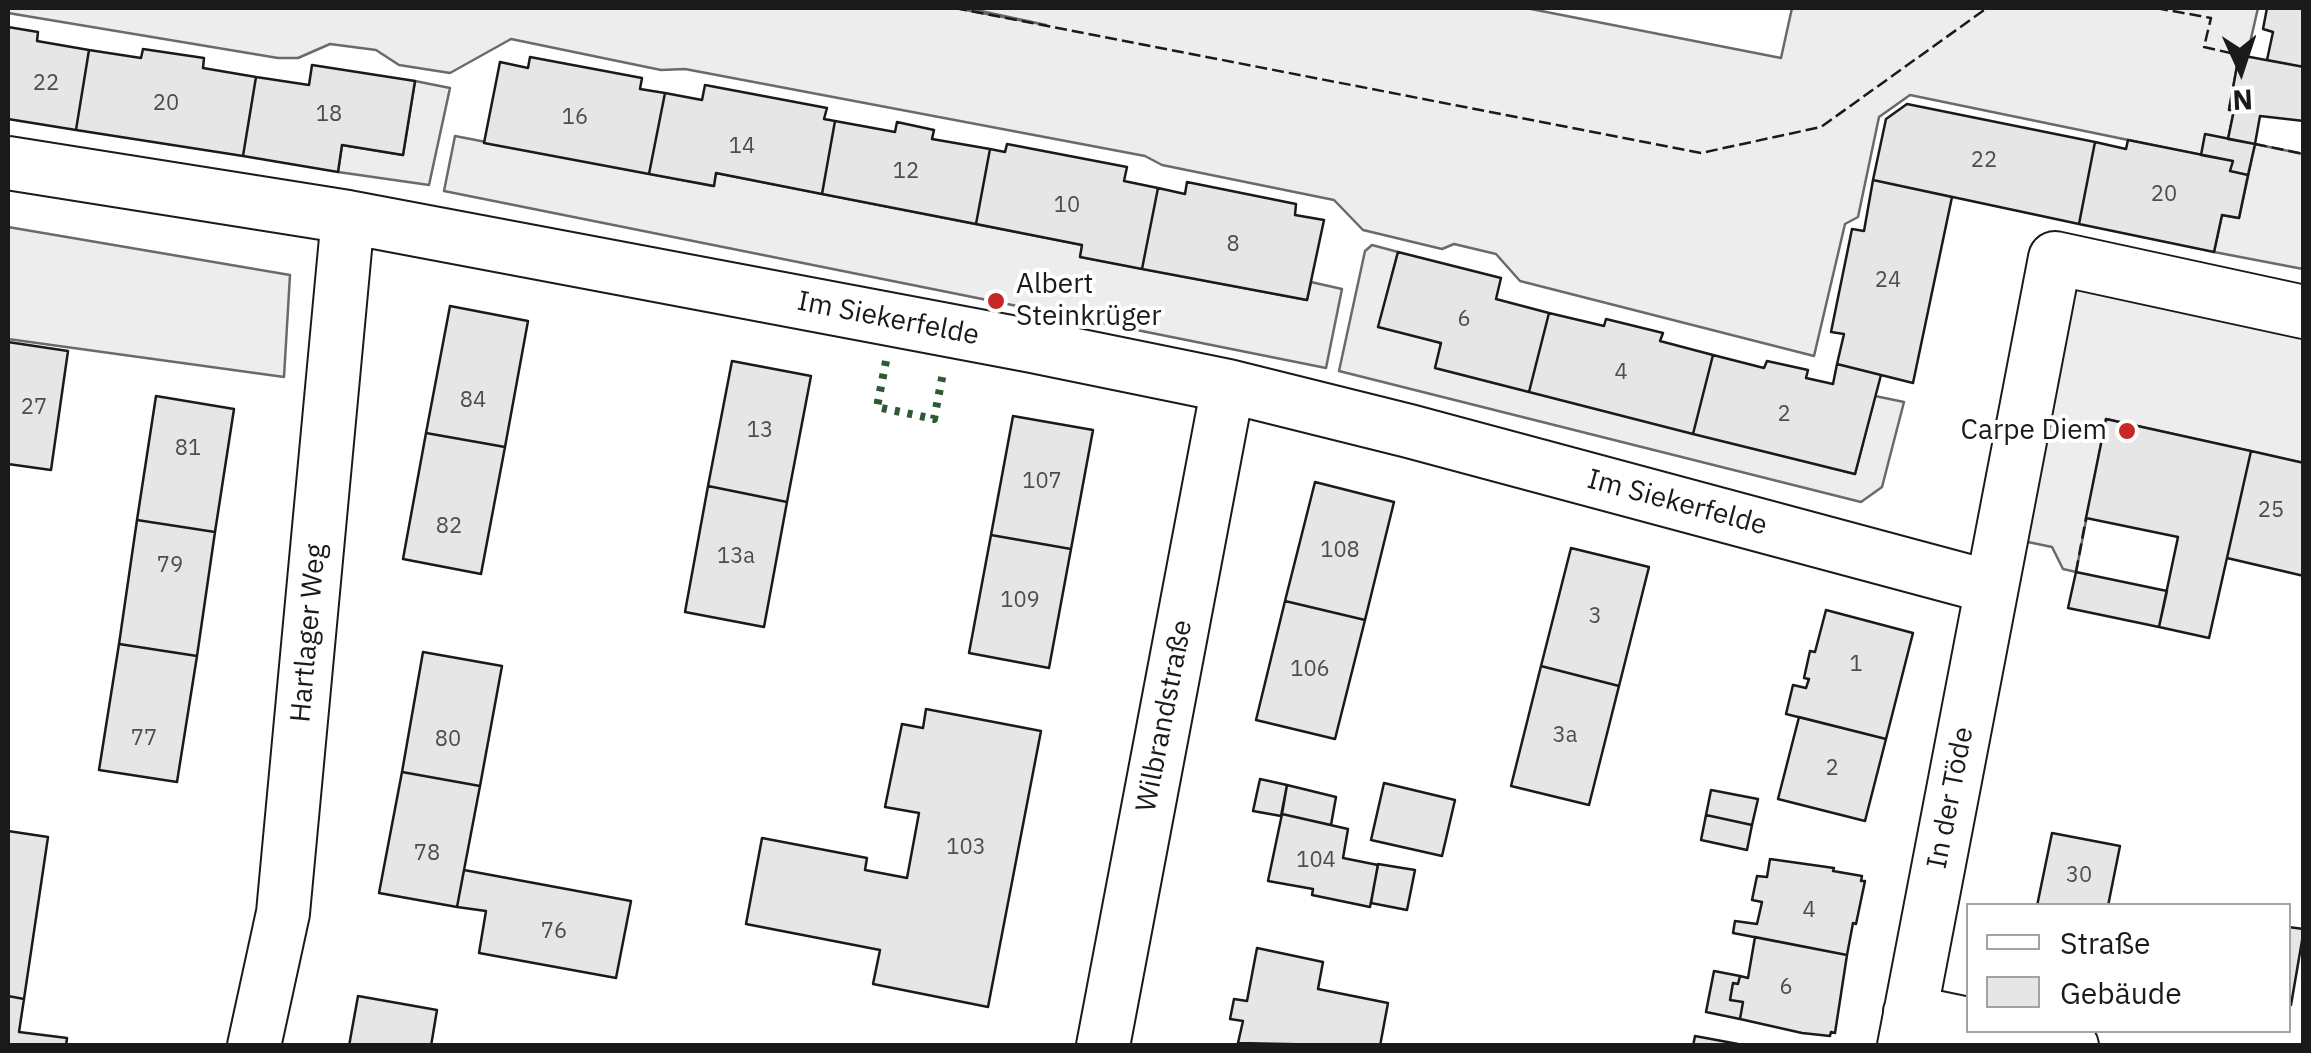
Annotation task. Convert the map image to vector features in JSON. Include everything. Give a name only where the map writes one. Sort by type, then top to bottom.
[{"type":"street","name":"Im Siekerfelde","points":[[8,163],[348,217],[1228,386],[1464,446],[1994,569]]},
{"type":"street","name":"Hartlager Weg","points":[[254,1046],[283,913],[348,217]]},
{"type":"street","name":"In der Töde","points":[[1907,1029],[2054,258],[2304,312]]},
{"type":"street","name":"Wilbrandstraße","points":[[1102,1046],[1228,386]]},
{"type":"street","points":[[1907,1029],[1966,1024]]},
{"type":"street","points":[[2014,1033],[2072,1046]]},
{"type":"shaded area","points":[[8,8],[955,8],[1046,25],[967,8],[1526,8],[1781,58],[1792,8],[2258,8],[2247,56],[2239,55],[2228,139],[2201,155],[1910,95],[1879,117],[1858,217],[1845,224],[1814,356],[1520,281],[1496,254],[1454,244],[1442,249],[1363,230],[1334,200],[1162,165],[1145,156],[685,69],[661,70],[511,39],[450,73],[399,65],[376,50],[330,44],[298,58],[278,58],[8,13]]},
{"type":"shaded area","points":[[415,81],[450,88],[429,185],[338,172],[342,145],[403,155]]},
{"type":"shaded area","points":[[455,136],[713,186],[716,173],[1082,245],[1081,257],[1307,300],[1311,282],[1342,289],[1326,368],[444,191]]},
{"type":"shaded area","points":[[2255,144],[2303,154],[2303,269],[2214,252],[2222,215],[2239,218]]},
{"type":"shaded area","points":[[8,227],[290,275],[284,377],[8,339]]},
{"type":"shaded area","points":[[1372,245],[1398,252],[1379,326],[1441,343],[1436,368],[1855,474],[1875,396],[1904,402],[1882,487],[1861,502],[1339,371],[1365,251]]},
{"type":"shaded area","points":[[2075,283],[2303,331],[2303,463],[2106,419],[2076,572],[2063,569],[2052,547],[2023,541]]},
{"type":"building","points":[[2267,8],[2304,8],[2304,67],[2267,60],[2273,32],[2263,29]]},
{"type":"building","points":[[8,27],[38,32],[37,41],[89,50],[76,130],[8,119]]},
{"type":"building","points":[[143,49],[204,58],[203,68],[256,77],[243,156],[76,130],[89,50],[141,58]]},
{"type":"building","points":[[2239,55],[2304,67],[2304,121],[2260,116],[2255,144],[2228,139]]},
{"type":"building","points":[[530,57],[642,78],[640,89],[665,93],[649,174],[484,143],[500,62],[528,68]]},
{"type":"building","points":[[312,65],[415,81],[403,155],[342,145],[338,172],[243,156],[256,77],[309,85]]},
{"type":"building","points":[[705,85],[827,108],[824,119],[835,121],[822,194],[716,173],[714,186],[649,174],[665,93],[702,100]]},
{"type":"building","points":[[1907,104],[2095,142],[2079,224],[1873,180],[1886,119]]},
{"type":"building","points":[[835,121],[895,132],[897,122],[934,130],[932,139],[990,149],[976,224],[822,194]]},
{"type":"building","points":[[2205,134],[2255,144],[2248,175],[2230,171],[2233,161],[2201,155]]},
{"type":"building","points":[[2128,140],[2233,161],[2230,171],[2248,175],[2239,218],[2222,215],[2214,252],[2079,224],[2095,142],[2126,149]]},
{"type":"building","points":[[1007,144],[1127,167],[1124,181],[1158,188],[1142,269],[1080,257],[1082,245],[976,224],[990,149],[1005,152]]},
{"type":"building","points":[[1873,180],[1952,197],[1913,383],[1837,364],[1844,334],[1831,332],[1852,229],[1864,231]]},
{"type":"building","points":[[1187,182],[1296,204],[1295,215],[1324,220],[1307,300],[1142,269],[1158,188],[1185,194]]},
{"type":"building","points":[[1398,252],[1501,278],[1496,299],[1549,313],[1529,392],[1435,368],[1441,343],[1378,327]]},
{"type":"building","points":[[450,306],[528,321],[505,447],[426,433]]},
{"type":"building","points":[[1549,313],[1604,326],[1606,319],[1663,333],[1660,341],[1713,355],[1693,434],[1529,392]]},
{"type":"building","points":[[8,342],[68,351],[51,470],[8,464]]},
{"type":"building","points":[[1713,355],[1764,368],[1767,361],[1808,370],[1806,378],[1833,384],[1837,364],[1881,375],[1855,474],[1693,434]]},
{"type":"building","points":[[732,361],[811,376],[787,502],[708,486]]},
{"type":"building","points":[[156,396],[234,409],[215,532],[137,520]]},
{"type":"building","points":[[1013,416],[1093,430],[1071,549],[991,535]]},
{"type":"building","points":[[2106,419],[2251,451],[2209,638],[2159,627],[2178,537],[2086,518]]},
{"type":"building","points":[[426,433],[505,447],[481,574],[403,559]]},
{"type":"building","points":[[2251,451],[2304,463],[2304,576],[2227,558]]},
{"type":"building","points":[[1315,482],[1394,502],[1365,620],[1285,601]]},
{"type":"building","points":[[708,486],[787,502],[764,627],[685,612]]},
{"type":"building","points":[[137,520],[215,532],[197,656],[119,644]]},
{"type":"building","points":[[991,535],[1071,549],[1049,668],[969,653]]},
{"type":"building","points":[[1571,548],[1649,567],[1619,686],[1541,666]]},
{"type":"building","points":[[2076,572],[2167,591],[2159,627],[2068,608]]},
{"type":"building","points":[[1285,601],[1365,620],[1335,739],[1256,720]]},
{"type":"building","points":[[1826,610],[1913,633],[1886,739],[1786,714],[1793,685],[1806,688],[1809,679],[1804,678],[1810,651],[1815,652]]},
{"type":"building","points":[[119,644],[197,656],[177,782],[99,770]]},
{"type":"building","points":[[423,652],[502,666],[480,786],[402,772]]},
{"type":"building","points":[[1541,666],[1619,686],[1589,805],[1511,786]]},
{"type":"building","points":[[926,709],[1041,731],[988,1007],[873,984],[880,950],[746,924],[762,838],[867,858],[865,870],[907,878],[919,813],[885,807],[902,724],[923,728]]},
{"type":"building","points":[[1799,717],[1886,739],[1865,821],[1778,799]]},
{"type":"building","points":[[402,772],[480,786],[457,907],[379,893]]},
{"type":"building","points":[[1260,779],[1287,785],[1281,816],[1253,811]]},
{"type":"building","points":[[1384,783],[1455,800],[1442,856],[1371,840]]},
{"type":"building","points":[[1287,785],[1336,797],[1331,825],[1282,814]]},
{"type":"building","points":[[1711,790],[1758,799],[1752,825],[1706,815]]},
{"type":"building","points":[[1282,814],[1348,829],[1343,858],[1378,865],[1370,907],[1312,895],[1313,889],[1268,881]]},
{"type":"building","points":[[1706,815],[1752,825],[1747,850],[1701,840]]},
{"type":"building","points":[[8,831],[48,837],[24,999],[8,996]]},
{"type":"building","points":[[2052,833],[2120,846],[2109,903],[2038,903]]},
{"type":"building","points":[[1770,859],[1862,876],[1861,881],[1865,881],[1847,955],[1733,933],[1735,921],[1757,924],[1762,902],[1752,900],[1757,876],[1767,877]]},
{"type":"building","points":[[1378,864],[1415,870],[1407,910],[1371,903]]},
{"type":"building","points":[[464,870],[631,901],[616,978],[479,953],[486,911],[457,907]]},
{"type":"building","points":[[2291,927],[2304,929],[2291,1005]]},
{"type":"building","points":[[1755,937],[1847,955],[1835,1033],[1802,1033],[1740,1019],[1743,1002],[1730,1000],[1733,983],[1738,984],[1740,976],[1748,978]]},
{"type":"building","points":[[1257,948],[1323,962],[1318,989],[1388,1003],[1380,1046],[1238,1043],[1243,1021],[1230,1019],[1234,999],[1247,1001]]},
{"type":"building","points":[[1714,971],[1740,976],[1738,984],[1733,983],[1730,1000],[1743,1002],[1740,1019],[1706,1012]]},
{"type":"building","points":[[8,996],[24,999],[19,1032],[67,1038],[66,1046],[8,1046]]},
{"type":"building","points":[[358,996],[437,1010],[431,1046],[349,1046]]},
{"type":"building","points":[[1695,1036],[1738,1044],[1738,1046],[1693,1046]]},
{"type":"hedge","points":[[886,361],[877,407],[934,419],[943,373]]},
{"type":"fence","points":[[955,8],[1701,153],[1821,127],[1987,8]]},
{"type":"fence","points":[[2156,8],[2211,18],[2204,47],[2239,55]]},
{"type":"fence","points":[[2255,144],[2304,154]]},
{"type":"fence","points":[[2076,572],[2086,518]]},
{"type":"place","name":"Albert Steinkrüger","points":[[996,301]]},
{"type":"place","name":"Carpe Diem","points":[[2127,431]]}]
